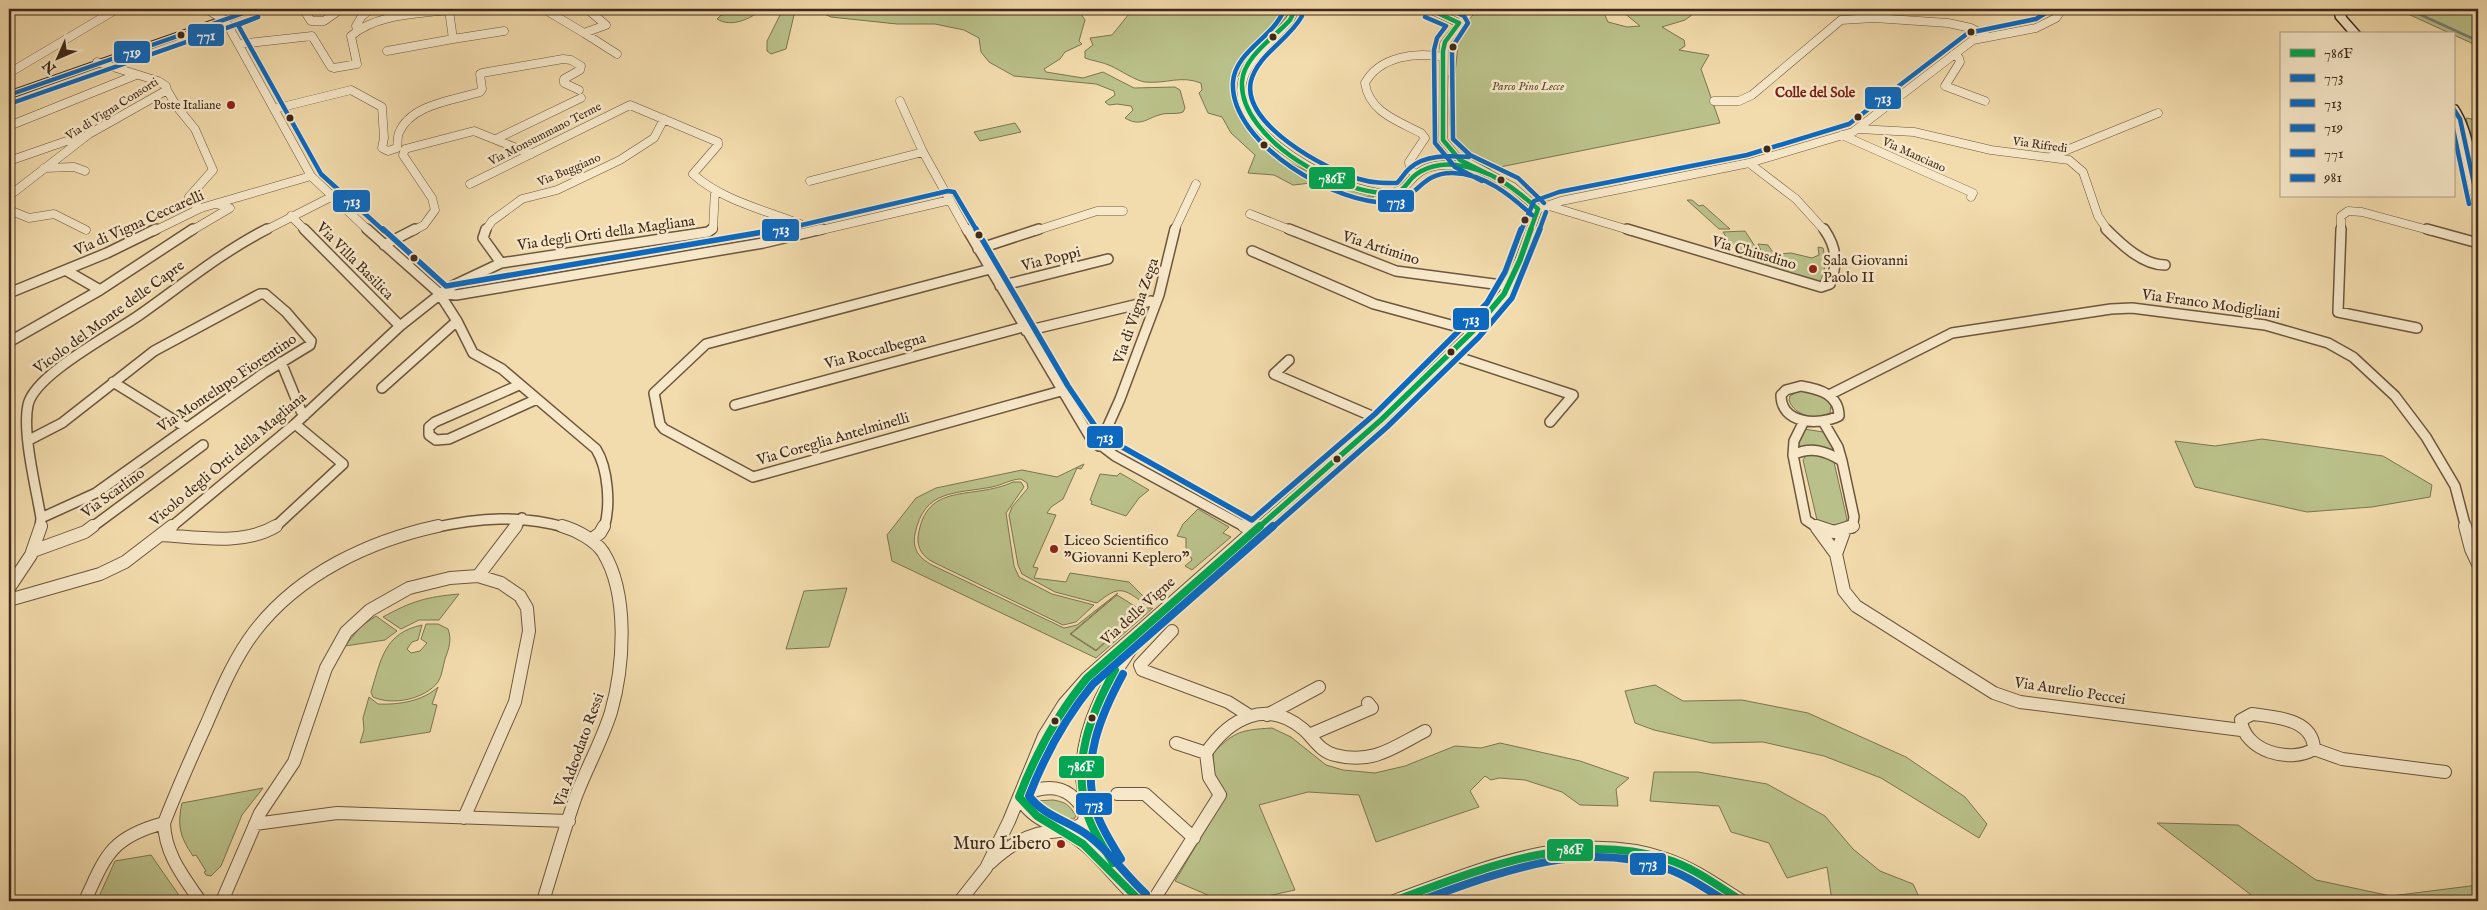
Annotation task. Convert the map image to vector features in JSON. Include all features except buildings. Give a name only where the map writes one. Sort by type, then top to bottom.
[{"type":"street","points":[[9,73],[117,9]]},
{"type":"street","points":[[206,9],[224,19],[311,176],[331,197],[439,293],[457,321],[473,353],[500,367],[519,385],[587,439],[600,456],[607,505],[602,531],[590,540]]},
{"type":"street","points":[[224,19],[248,9]]},
{"type":"street","points":[[9,93],[255,9]]},
{"type":"street","points":[[303,9],[311,21],[319,22],[329,19],[341,9]]},
{"type":"street","points":[[239,44],[311,36],[331,67],[357,64],[351,39],[357,30],[356,27],[360,18],[371,9]]},
{"type":"street","points":[[544,9],[617,54]]},
{"type":"street","points":[[584,33],[606,25],[587,9]]},
{"type":"street","points":[[1291,9],[1293,14],[1290,20],[1255,60],[1242,83],[1244,103],[1259,130],[1278,148],[1302,163],[1329,176],[1376,193],[1399,191],[1409,186],[1416,174],[1435,167],[1468,166]]},
{"type":"street","points":[[1429,9],[1459,23]]},
{"type":"street","points":[[1472,9],[1444,44],[1443,140],[1452,152],[1468,166],[1511,185],[1542,207],[1749,163],[1859,129],[1973,40],[1987,36],[2020,32],[2050,22],[2057,18],[2062,9]]},
{"type":"street","points":[[2339,9],[2341,18],[2354,32]]},
{"type":"street","points":[[357,30],[373,24],[448,10],[452,39]]},
{"type":"street","points":[[1714,101],[1739,101],[1752,96],[1842,20],[1868,18],[1948,23],[1967,27],[1987,36]]},
{"type":"street","points":[[386,51],[504,31]]},
{"type":"street","points":[[1426,140],[1421,133],[1381,112],[1368,96],[1365,86],[1367,77],[1375,69],[1391,61],[1416,54],[1443,57]]},
{"type":"street","points":[[1953,55],[1959,58],[1960,62],[1946,86],[1985,101]]},
{"type":"street","points":[[274,109],[351,90],[382,107],[384,128],[382,148],[388,151],[397,148],[399,133],[418,113],[441,102],[480,92],[482,89],[480,74],[482,73],[571,60],[581,66],[580,70],[564,80],[564,83],[580,94],[496,139]]},
{"type":"street","name":"Via di Vigna Consorti","points":[[9,196],[89,134],[167,90],[161,82],[99,63]]},
{"type":"street","points":[[9,126],[136,75]]},
{"type":"street","points":[[167,90],[177,107],[195,129],[212,170],[210,176],[197,186],[189,197],[200,208]]},
{"type":"street","points":[[900,101],[923,152],[950,200],[1086,431],[1099,446],[1253,531]]},
{"type":"street","name":"Via Monsummano Terme","points":[[470,184],[630,105],[664,119]]},
{"type":"street","points":[[2454,110],[2460,119],[2478,202]]},
{"type":"street","points":[[2051,156],[2158,113]]},
{"type":"street","points":[[664,119],[718,142],[693,174],[715,190],[800,224]]},
{"type":"street","name":"Via Buggiano","points":[[502,262],[486,245],[483,238],[486,229],[492,221],[522,199],[557,190],[620,160],[654,138],[664,119]]},
{"type":"street","name":"Via Rifredi","points":[[1859,129],[1908,131],[1991,150],[2051,156],[2070,160],[2081,168],[2103,226],[2149,262],[2165,265]]},
{"type":"street","points":[[384,245],[424,225],[435,210],[432,198],[403,155],[405,149],[470,132],[496,139],[531,154]]},
{"type":"street","points":[[9,160],[89,134]]},
{"type":"street","name":"Via Manciano","points":[[1842,135],[1973,193],[1971,198]]},
{"type":"street","points":[[1416,174],[1410,170],[1409,162],[1414,151],[1426,140],[1443,140]]},
{"type":"street","points":[[810,181],[923,152]]},
{"type":"street","name":"Via Chiusdino","points":[[1542,207],[1813,285],[1830,284],[1834,272],[1835,255],[1829,235],[1811,214],[1749,163]]},
{"type":"street","points":[[44,168],[74,167],[84,171]]},
{"type":"street","name":"Via di Vigna Ceccarelli","points":[[9,293],[67,271],[200,208],[311,176]]},
{"type":"street","name":"Via di Vigna Zega","points":[[1099,446],[1120,399],[1159,295],[1175,228],[1196,184]]},
{"type":"street","name":"Via degli Orti della Magliana","points":[[439,293],[502,262],[708,232],[712,228],[715,190]]},
{"type":"street","name":"Vicolo del Monte delle Capre","points":[[9,588],[33,551],[40,531],[41,518],[29,440],[29,401],[35,390],[49,377],[236,245],[331,197]]},
{"type":"street","points":[[439,293],[456,295],[763,243],[950,200]]},
{"type":"street","points":[[9,342],[100,290],[175,240],[230,208],[216,204]]},
{"type":"street","name":"Via delle Vigne","points":[[960,901],[986,868],[1019,797],[1044,736],[1064,704],[1087,678],[1381,420],[1473,331],[1500,301],[1542,207]]},
{"type":"street","points":[[9,210],[29,218],[54,214],[86,230]]},
{"type":"street","points":[[2417,328],[2338,312],[2340,216],[2348,211],[2358,211],[2478,243]]},
{"type":"street","points":[[978,249],[1097,212],[1123,212]]},
{"type":"street","name":"Via Artimino","points":[[1250,214],[1401,272],[1508,286]]},
{"type":"street","name":"Via Villa Basilica","points":[[291,216],[400,326]]},
{"type":"street","points":[[1252,251],[1374,304],[1473,331]]},
{"type":"street","name":"Via Poppi","points":[[1000,286],[1108,259]]},
{"type":"street","name":"Via Coreglia Antelminelli","points":[[990,269],[706,344],[654,393],[660,424],[664,430],[753,477],[1061,391]]},
{"type":"street","points":[[67,271],[100,290]]},
{"type":"street","name":"Via Montelupo Fiorentino","points":[[29,440],[62,423],[154,350],[263,293],[286,312],[312,342],[91,496],[41,518]]},
{"type":"street","name":"Vicolo degli Orti della Magliana","points":[[9,600],[113,569],[125,562],[161,535],[295,424],[400,326],[439,293]]},
{"type":"street","name":"Via Roccalbegna","points":[[735,405],[1025,329],[1151,301]]},
{"type":"street","name":"Via Franco Modigliani","points":[[1830,395],[1930,342],[1952,333],[2111,309],[2162,310],[2239,320],[2294,331],[2328,343],[2348,354],[2372,373],[2399,401],[2426,436],[2450,476],[2459,499],[2471,548],[2478,564]]},
{"type":"street","points":[[382,388],[457,321]]},
{"type":"street","points":[[1449,354],[1573,395],[1550,422]]},
{"type":"street","points":[[1289,360],[1274,374],[1381,420]]},
{"type":"street","points":[[281,362],[301,411],[305,415]]},
{"type":"street","points":[[113,382],[187,428]]},
{"type":"street","points":[[519,385],[435,422],[429,428],[429,435],[436,440],[449,439],[537,399]]},
{"type":"street","points":[[1801,386],[1816,389],[1830,395],[1840,406],[1839,416],[1824,423],[1804,421],[1795,417],[1782,406],[1780,400],[1786,390],[1801,386]]},
{"type":"street","points":[[1804,421],[1793,444],[1793,455],[1806,449],[1816,449],[1842,461]]},
{"type":"street","points":[[1817,528],[1833,533],[1844,532],[1853,527],[1854,518],[1842,461],[1836,444],[1824,423]]},
{"type":"street","points":[[161,535],[243,536],[261,533],[275,527],[343,464],[295,424]]},
{"type":"street","name":"Via Scarlino","points":[[33,551],[85,532],[203,445]]},
{"type":"street","name":"Via Aurelio Peccei","points":[[1793,455],[1806,520],[1817,528],[1836,554],[1844,592],[1856,606],[1994,693],[2020,702],[2241,730]]},
{"type":"street","points":[[478,576],[522,518]]},
{"type":"street","name":"Via Adeodato Ressi","points":[[164,823],[229,671],[244,646],[265,618],[297,591],[327,569],[355,553],[408,532],[471,520],[522,518],[562,526],[590,540],[604,552],[613,570],[617,584],[622,628],[615,697],[576,796],[543,901]]},
{"type":"street","points":[[1836,554],[1844,532]]},
{"type":"street","points":[[222,901],[255,824],[294,762],[326,668],[346,632],[375,606],[409,588],[450,578],[478,576],[501,583],[520,596],[527,608],[529,631],[515,702],[464,818]]},
{"type":"street","points":[[986,868],[1002,853],[1019,842],[1036,835],[1060,830],[1072,830],[1081,825],[1085,820],[1087,810],[1082,788],[1082,770],[1084,742],[1089,720],[1107,682],[1148,625]]},
{"type":"street","points":[[1172,631],[1140,665],[1142,670],[1228,702],[1250,716]]},
{"type":"street","points":[[1267,715],[1319,687]]},
{"type":"street","points":[[1310,735],[1372,708],[1368,703]]},
{"type":"street","points":[[2252,714],[2282,717],[2306,730],[2314,740],[2314,749],[2306,755],[2299,756],[2269,752],[2254,744],[2241,730],[2241,720],[2245,716],[2252,714]]},
{"type":"street","points":[[1153,901],[1220,795],[1209,777],[1206,753],[1222,730],[1238,718],[1267,715],[1295,722],[1310,735],[1316,747],[1325,752],[1346,757],[1373,757],[1425,731]]},
{"type":"street","points":[[1176,743],[1206,753]]},
{"type":"street","points":[[2314,749],[2342,760],[2445,772]]},
{"type":"street","points":[[1059,789],[1076,797],[1087,810],[1136,898],[1088,847],[1031,815],[1019,797],[1032,791],[1059,789]]},
{"type":"street","points":[[1117,794],[1145,794],[1194,838]]},
{"type":"street","points":[[255,824],[337,813],[569,821]]},
{"type":"street","points":[[85,901],[106,856],[119,841],[138,829],[164,823],[163,834],[169,852],[200,901]]},
{"type":"street","points":[[1394,901],[1544,851],[1581,847],[1622,849],[1664,858],[1698,874],[1742,901]]},
{"type":"green space","points":[[737,9],[762,9],[741,21],[728,23],[717,19]]},
{"type":"green space","points":[[783,9],[805,9],[794,15],[786,49],[771,54],[767,51],[767,41]]},
{"type":"green space","points":[[813,9],[1059,9],[1081,14],[1085,20],[1079,41],[1082,44],[1065,52],[1060,59],[1044,69],[1046,72],[1083,78],[1103,72],[1134,88],[1175,87],[1180,90],[1185,108],[1180,113],[1162,114],[1139,122],[1130,121],[1125,118],[1133,110],[1131,106],[1109,105],[1105,102],[1115,95],[1114,91],[1096,84],[1014,76],[989,62],[981,52],[979,38],[964,30],[935,24],[897,24],[831,17]]},
{"type":"green space","points":[[1133,9],[1159,9],[1200,14],[1223,13],[1235,9],[1286,9],[1288,15],[1251,57],[1235,81],[1234,92],[1238,111],[1248,129],[1278,156],[1316,175],[1374,197],[1356,197],[1320,182],[1293,185],[1274,175],[1248,173],[1255,155],[1231,133],[1222,117],[1208,113],[1199,93],[1202,90],[1201,83],[1186,80],[1145,82],[1108,65],[1085,58],[1085,51],[1093,45],[1090,38],[1112,35]]},
{"type":"green space","name":"Parco Pino Lecce","points":[[1481,9],[1607,9],[1603,11],[1608,22],[1627,27],[1640,26],[1623,12],[1630,9],[1700,9],[1685,20],[1662,27],[1684,40],[1685,46],[1679,50],[1709,55],[1701,69],[1720,123],[1490,169],[1473,161],[1455,143],[1451,132],[1449,75],[1455,73],[1458,46],[1454,42],[1465,23]]},
{"type":"green space","points":[[2397,9],[2478,9],[2478,46],[2454,35],[2454,32],[2447,32]]},
{"type":"green space","points":[[2466,118],[2478,120],[2478,172]]},
{"type":"green space","points":[[1015,123],[1021,132],[980,141],[974,132]]},
{"type":"green space","points":[[1687,200],[1692,200],[1699,206],[1703,205],[1730,229],[1719,229]]},
{"type":"green space","points":[[1745,231],[1760,254],[1737,255],[1723,232]]},
{"type":"green space","points":[[1758,244],[1768,245],[1772,251],[1778,254],[1791,253],[1812,258],[1819,255],[1818,247],[1823,248],[1825,266],[1819,283],[1732,257],[1763,255]]},
{"type":"green space","points":[[1798,391],[1807,391],[1821,395],[1831,405],[1830,413],[1813,417],[1806,416],[1796,410],[1789,400],[1790,396]]},
{"type":"green space","points":[[1804,429],[1823,432],[1836,453],[1813,445],[1796,449]]},
{"type":"green space","points":[[2262,439],[2383,456],[2432,485],[2430,497],[2372,507],[2307,512],[2195,487],[2175,441],[2215,446]]},
{"type":"green space","points":[[1807,454],[1829,457],[1834,462],[1847,519],[1843,526],[1836,527],[1817,520],[1803,460]]},
{"type":"green space","points":[[1084,464],[1081,469],[1077,468],[1063,499],[1051,507],[1047,513],[1056,515],[1033,567],[1038,568],[1034,578],[1066,582],[1070,573],[1129,582],[1150,603],[1145,604],[1126,592],[1116,591],[1097,603],[1055,592],[1022,574],[1018,565],[1009,515],[1012,507],[1028,488],[1027,483],[1021,479],[992,487],[954,493],[934,501],[919,519],[914,539],[920,556],[932,565],[1064,628],[1077,625],[1118,593],[1070,634],[1096,651],[1144,608],[1153,608],[1096,658],[892,561],[887,535],[916,498],[936,488],[1022,470],[1057,477]]},
{"type":"green space","points":[[1120,473],[1149,490],[1139,498],[1126,516],[1091,504],[1092,501],[1090,500],[1100,474],[1117,476]]},
{"type":"green space","points":[[1013,482],[1021,482],[1024,487],[1006,513],[1014,566],[1019,577],[1052,594],[1094,605],[1076,622],[1063,625],[933,562],[926,558],[920,548],[918,537],[923,519],[930,507],[953,495],[982,491]]},
{"type":"green space","points":[[1198,509],[1229,527],[1223,533],[1231,537],[1192,570],[1185,566],[1192,560],[1186,548],[1186,538],[1177,536],[1183,524]]},
{"type":"green space","points":[[847,588],[829,647],[786,649],[804,591]]},
{"type":"green space","points":[[459,594],[439,620],[419,620],[401,629],[383,617],[402,607],[420,601]]},
{"type":"green space","points":[[1117,595],[1141,610],[1096,650],[1071,634]]},
{"type":"green space","points":[[376,616],[397,631],[385,640],[345,646],[361,626]]},
{"type":"green space","points":[[426,624],[438,624],[448,629],[449,633],[449,648],[438,682],[417,697],[390,701],[373,697],[371,692],[386,649],[399,634],[422,625],[418,640],[412,642],[407,649],[411,653],[420,651],[427,643],[421,639]]},
{"type":"green space","points":[[1655,685],[1683,701],[1742,700],[1808,713],[1906,757],[1965,797],[1987,824],[1979,838],[1881,778],[1824,756],[1763,742],[1712,743],[1654,730],[1635,723],[1625,691]]},
{"type":"green space","points":[[438,687],[432,704],[437,705],[430,732],[360,743],[364,730],[363,718],[369,697],[378,704],[402,703],[425,696]]},
{"type":"green space","points":[[1272,728],[1291,737],[1326,765],[1343,770],[1375,773],[1405,766],[1455,746],[1481,748],[1500,743],[1580,761],[1629,778],[1616,789],[1618,806],[1580,805],[1562,792],[1525,780],[1499,778],[1491,780],[1485,776],[1470,791],[1479,807],[1376,842],[1359,795],[1308,792],[1259,805],[1295,890],[1245,901],[1210,896],[1175,881],[1227,794],[1215,781],[1213,753],[1227,740],[1239,733]]},
{"type":"green space","points":[[1654,772],[1698,772],[1767,784],[1825,816],[1853,849],[1880,871],[1913,884],[1921,901],[1832,901],[1827,867],[1787,878],[1769,843],[1731,832],[1719,806],[1650,801]]},
{"type":"green space","points":[[263,788],[242,815],[221,866],[211,876],[206,875],[204,872],[206,871],[196,855],[193,856],[182,837],[180,818],[182,803]]},
{"type":"green space","points":[[1053,800],[1069,806],[1076,816],[1074,819],[1060,819],[1035,801]]},
{"type":"green space","points":[[2157,823],[2238,825],[2316,880],[2391,896],[2478,885],[2478,901],[2259,901]]},
{"type":"green space","points":[[151,855],[183,901],[97,901],[115,861]]},
{"type":"waterway","points":[[2408,9],[2478,41]]},
{"type":"transit line","name":"719","points":[[9,95],[255,9]]},
{"type":"transit line","name":"786F","points":[[1291,9],[1293,14],[1290,20],[1255,57],[1244,73],[1242,82],[1244,103],[1256,123],[1273,142],[1321,174],[1371,191],[1391,193],[1400,191],[1417,174],[1436,166],[1452,164],[1470,167],[1492,174],[1538,209]]},
{"type":"transit line","name":"713","points":[[1300,9],[1302,16],[1297,25],[1256,70],[1250,88],[1254,105],[1267,123],[1286,140],[1308,156],[1333,169],[1358,179],[1380,184],[1397,183],[1410,168],[1424,160],[1438,157],[1469,157]]},
{"type":"transit line","name":"786F","points":[[1429,9],[1459,23],[1445,42],[1443,51],[1443,140],[1460,160],[1486,173]]},
{"type":"transit line","name":"713","points":[[1449,9],[1464,16],[1468,23],[1453,46],[1452,52],[1453,139],[1470,155],[1518,178],[1544,203]]},
{"type":"transit line","name":"713","points":[[258,17],[238,25],[321,174],[446,286],[761,234],[948,191],[954,192],[1068,386],[1101,435],[1252,520],[1375,414],[1487,303],[1505,272],[1530,206],[1534,201],[1559,192],[1747,155],[1849,124],[1968,33],[2026,22],[2046,15],[2052,9]]},
{"type":"transit line","name":"773","points":[[1283,12],[1280,20],[1242,61],[1236,71],[1233,82],[1236,105],[1248,127],[1266,148],[1290,166],[1316,181],[1344,193],[1369,200],[1392,202],[1401,200],[1432,176],[1454,173],[1477,178],[1497,187],[1532,215]]},
{"type":"transit line","name":"771","points":[[12,103],[258,17]]},
{"type":"transit line","name":"773","points":[[1425,17],[1446,26],[1437,38],[1434,50],[1435,143],[1455,167],[1482,181]]},
{"type":"transit line","name":"981","points":[[2454,110],[2460,119],[2478,202]]},
{"type":"transit line","name":"771","points":[[2454,134],[2469,204]]},
{"type":"transit line","name":"786F","points":[[1140,901],[1083,844],[1030,811],[1019,797],[1032,764],[1047,734],[1065,705],[1087,678],[1381,420],[1473,331],[1504,294],[1520,260],[1538,209]]},
{"type":"transit line","name":"773","points":[[1146,894],[1086,834],[1047,814],[1029,796],[1064,723],[1093,684],[1387,427],[1479,337],[1512,298],[1528,263],[1546,212]]},
{"type":"transit line","name":"786F","points":[[1113,863],[1088,816],[1081,778],[1085,740],[1090,722],[1115,670]]},
{"type":"transit line","name":"773","points":[[1121,859],[1096,811],[1090,775],[1094,740],[1106,706],[1123,674]]},
{"type":"transit line","name":"786F","points":[[1394,901],[1460,877],[1528,856],[1562,850],[1597,848],[1631,850],[1666,859],[1696,872],[1742,901]]},
{"type":"transit line","name":"773","points":[[1419,901],[1478,880],[1539,863],[1569,858],[1600,857],[1631,859],[1662,867],[1687,878],[1726,901]]},
{"type":"place","name":"Poste Italiane","points":[[231,105]]},
{"type":"place","name":"Sala Giovanni Paolo II","points":[[1813,269]]},
{"type":"place","name":"Liceo Scientifico \"Giovanni Keplero\"","points":[[1054,549]]},
{"type":"place","name":"Muro Libero","points":[[1061,844]]},
{"type":"district","name":"Colle del Sole","points":[[1815,93]]}]
